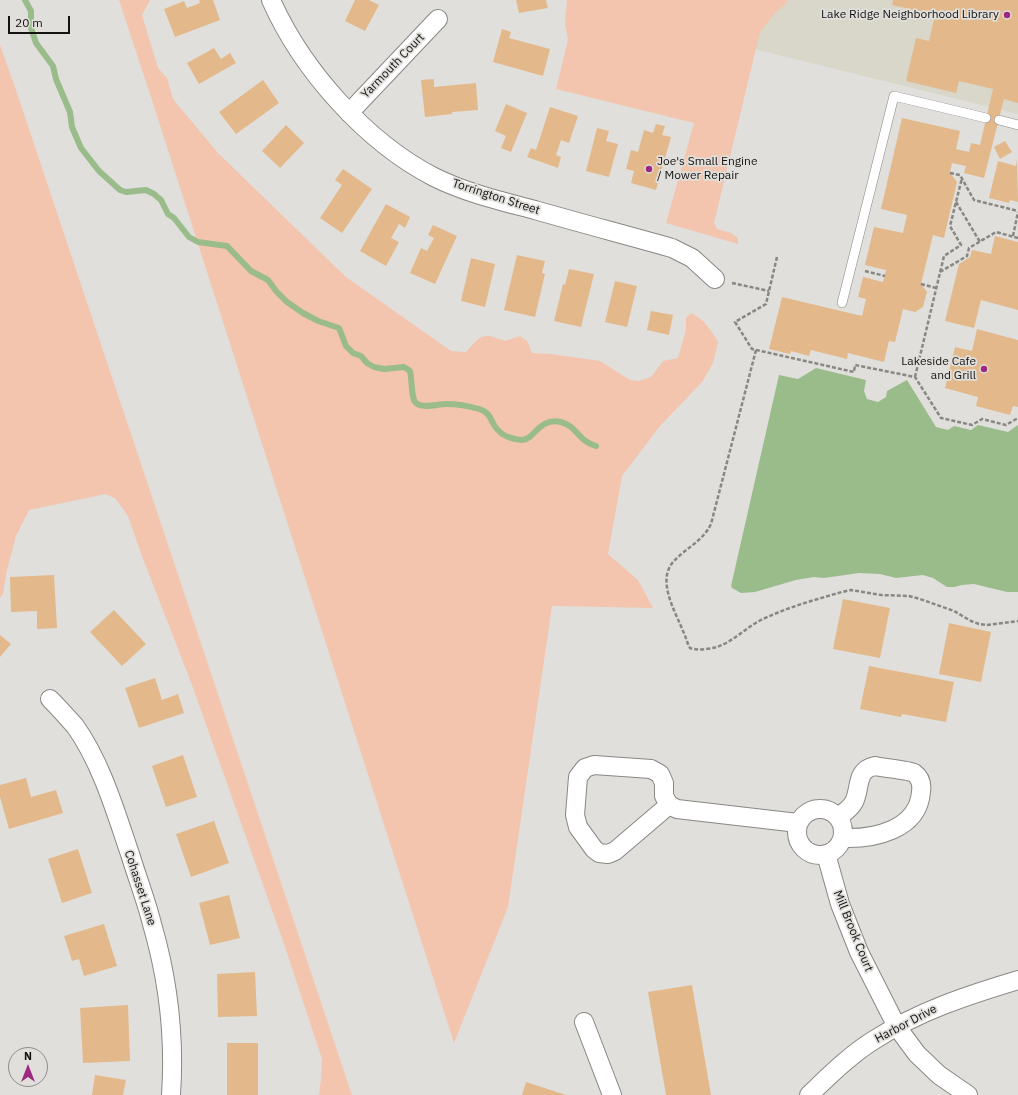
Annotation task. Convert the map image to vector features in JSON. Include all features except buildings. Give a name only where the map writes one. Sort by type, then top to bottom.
[{"type":"street","name":"Torrington Street","points":[[271,0],[280,21],[301,55],[349,113],[382,142],[434,177],[480,195],[672,248],[692,258],[715,279]]},
{"type":"street","name":"Yarmouth Court","points":[[349,113],[438,19]]},
{"type":"street","name":"Cohasset Lane","points":[[50,699],[75,727],[96,764],[117,817],[152,923],[164,972],[169,1009],[173,1072],[172,1095]]},
{"type":"street","points":[[669,805],[615,851],[608,854],[599,852],[594,850],[578,827],[575,815],[578,777],[585,768],[594,765],[651,769],[660,774],[664,783],[664,796],[669,805],[677,809],[798,823]]},
{"type":"street","points":[[838,817],[847,811],[854,801],[862,773],[868,767],[875,766],[913,772],[919,778],[922,785],[920,800],[914,814],[906,823],[872,836],[842,838]]},
{"type":"street","points":[[824,809],[832,812],[838,817],[842,823],[843,830],[842,838],[836,848],[826,854],[818,855],[805,850],[797,837],[798,823],[803,816],[809,811],[824,809]]},
{"type":"street","name":"Mill Brook Court","points":[[826,854],[840,904],[859,952],[897,1027],[917,1054],[938,1075],[968,1095]]},
{"type":"street","name":"Harbor Drive","points":[[809,1095],[840,1066],[874,1040],[897,1027],[940,1006],[981,991],[1018,980]]},
{"type":"street","points":[[584,1022],[612,1095]]},
{"type":"lane","points":[[842,303],[894,96],[986,118]]},
{"type":"lane","points":[[999,120],[1018,125]]},
{"type":"path","points":[[950,173],[960,175],[974,200],[1018,212],[1013,236]]},
{"type":"path","points":[[915,377],[944,256],[961,245],[950,226],[962,178]]},
{"type":"path","points":[[956,201],[980,242]]},
{"type":"path","points":[[940,272],[967,256],[969,248],[996,232],[1018,238]]},
{"type":"path","points":[[777,257],[766,304],[735,322],[752,349],[854,372],[855,365],[915,377],[942,418],[972,425],[982,420],[1006,425],[1018,418]]},
{"type":"path","points":[[851,268],[885,276]]},
{"type":"path","points":[[715,279],[769,291]]},
{"type":"path","points":[[921,284],[936,288]]},
{"type":"path","points":[[756,350],[711,524],[707,533],[673,562],[668,569],[669,599],[690,648],[700,650],[722,645],[750,626],[774,614],[851,590],[881,595],[909,596],[954,611],[979,624],[987,625],[1018,621]]},
{"type":"shaded area","points":[[119,0],[150,0],[142,15],[158,68],[167,78],[173,99],[218,153],[346,277],[451,351],[466,352],[482,337],[487,336],[505,341],[520,336],[527,341],[532,353],[551,354],[600,361],[630,380],[639,381],[651,377],[663,361],[678,358],[686,330],[686,318],[691,313],[704,322],[718,342],[713,363],[702,382],[660,426],[622,476],[608,554],[638,580],[653,608],[552,606],[508,907],[454,1043],[150,94]]},
{"type":"shaded area","points":[[567,0],[786,0],[788,2],[775,13],[760,32],[714,223],[717,229],[731,233],[738,238],[738,244],[666,223],[694,123],[556,89],[568,40],[565,24]]},
{"type":"shaded area","points":[[737,0],[1018,0],[1018,114],[726,42]]},
{"type":"shaded area","points":[[0,45],[352,1095],[319,1095],[322,1059],[283,941],[192,685],[128,516],[116,499],[106,494],[29,510],[16,536],[6,574],[3,594],[0,598]]},
{"type":"shaded area","points":[[816,368],[866,380],[864,391],[867,399],[878,402],[886,397],[887,391],[907,380],[936,427],[948,430],[954,426],[971,430],[978,425],[1008,432],[1018,425],[1018,592],[1007,592],[974,584],[947,587],[933,578],[923,575],[896,578],[880,574],[859,573],[796,580],[755,592],[741,593],[732,588],[731,586],[779,375],[798,379]]},
{"type":"waterway","points":[[25,0],[31,11],[31,28],[36,43],[53,66],[56,79],[70,112],[72,127],[81,148],[99,171],[120,190],[126,192],[146,190],[154,194],[161,200],[168,214],[174,218],[189,237],[198,242],[227,246],[251,271],[268,280],[287,302],[318,321],[339,328],[346,346],[353,353],[361,356],[367,363],[374,367],[384,369],[404,367],[410,371],[414,401],[419,405],[454,404],[479,409],[487,413],[496,428],[503,435],[519,440],[526,439],[542,425],[553,421],[561,422],[570,426],[584,440],[596,446]]},
{"type":"place","name":"Lake Ridge Neighborhood Library","points":[[1007,15]]},
{"type":"place","name":"Joe's Small Engine / Mower Repair","points":[[649,169]]},
{"type":"place","name":"Lakeside Cafe and Grill","points":[[984,369]]}]
